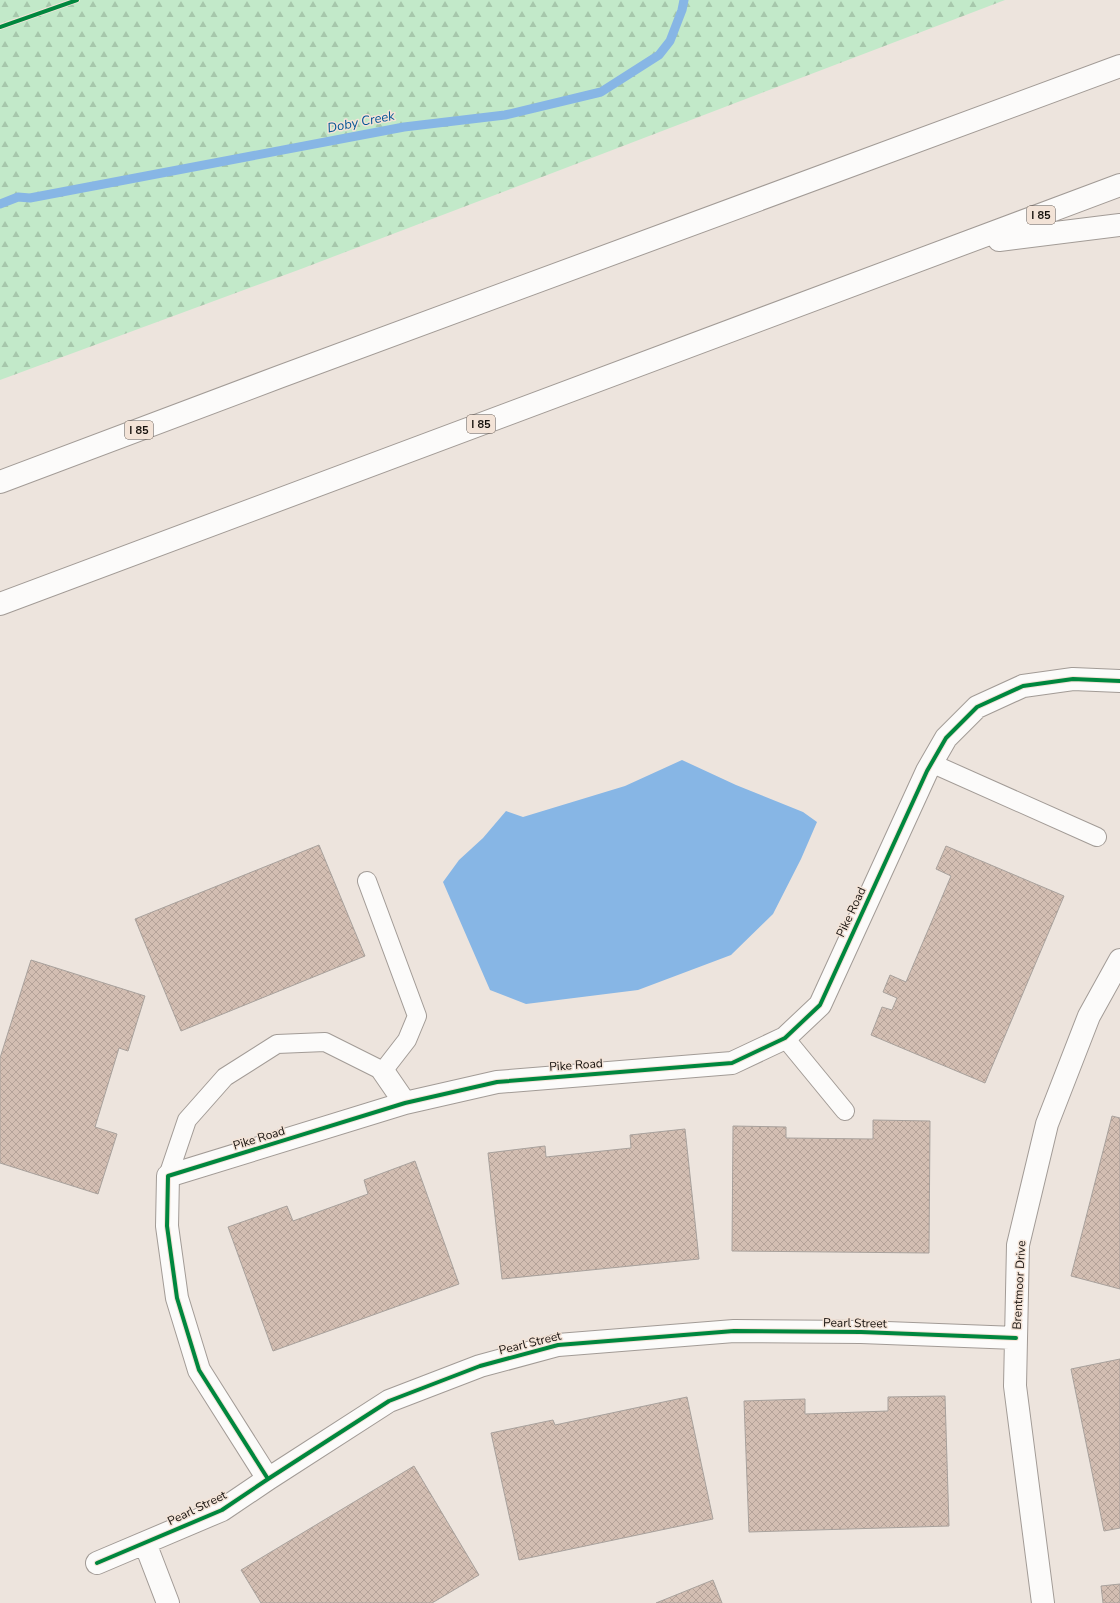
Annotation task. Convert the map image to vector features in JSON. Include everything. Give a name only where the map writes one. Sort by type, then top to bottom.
[{"type":"main road","name":"I 85","points":[[0,482],[279,377],[1120,66]]},
{"type":"main road","name":"I 85","points":[[0,604],[1120,185]]},
{"type":"main road","points":[[962,244],[1120,225]]},
{"type":"main road","name":"Pike Road","points":[[168,1176],[405,1103],[497,1082],[732,1063],[785,1038],[820,1004],[932,763],[946,738],[977,708],[1023,686],[1073,679],[1120,681]]},
{"type":"main road","name":"Brentmoor Drive","points":[[1043,1603],[1015,1386],[1018,1245],[1047,1124],[1089,1016],[1120,960]]},
{"type":"main road","points":[[383,1071],[405,1103]]},
{"type":"main road","points":[[168,1176],[167,1226],[177,1298],[199,1370],[268,1479]]},
{"type":"main road","name":"Pearl Street","points":[[98,1563],[222,1510],[390,1401],[480,1366],[558,1344],[734,1331],[861,1332],[1016,1338]]},
{"type":"main road","points":[[145,1543],[168,1603]]},
{"type":"lane","points":[[932,763],[1097,836]]},
{"type":"lane","points":[[168,1176],[187,1120],[225,1077],[277,1044],[325,1042],[383,1071],[407,1040],[417,1016],[367,881]]},
{"type":"lane","points":[[785,1038],[845,1111]]},
{"type":"green space","points":[[0,0],[1005,0],[301,269],[0,380]]},
{"type":"water","points":[[682,760],[736,785],[803,812],[817,822],[801,859],[773,914],[731,955],[638,990],[526,1004],[490,990],[443,882],[459,860],[483,838],[506,811],[523,817],[625,786]]},
{"type":"building","points":[[319,845],[365,956],[181,1031],[135,919]]},
{"type":"building","points":[[946,846],[1064,896],[985,1083],[871,1035],[882,1007],[892,1010],[897,998],[883,992],[890,975],[906,982],[951,876],[936,869]]},
{"type":"building","points":[[31,960],[145,996],[128,1051],[119,1048],[95,1127],[117,1134],[98,1194],[0,1163],[0,1058]]},
{"type":"building","points":[[1112,1116],[1120,1118],[1120,1289],[1071,1276]]},
{"type":"building","points":[[873,1120],[930,1121],[929,1253],[732,1251],[733,1126],[786,1127],[786,1138],[873,1139]]},
{"type":"building","points":[[685,1129],[699,1259],[502,1279],[488,1153],[545,1146],[546,1157],[631,1148],[630,1135]]},
{"type":"building","points":[[415,1161],[459,1284],[273,1351],[228,1227],[287,1206],[293,1221],[368,1194],[364,1180]]},
{"type":"building","points":[[1120,1359],[1120,1528],[1104,1531],[1071,1369]]},
{"type":"building","points":[[945,1396],[949,1526],[749,1532],[744,1401],[805,1399],[805,1414],[888,1411],[888,1397]]},
{"type":"building","points":[[687,1397],[713,1519],[519,1560],[491,1433],[553,1420],[555,1425]]},
{"type":"building","points":[[414,1466],[479,1575],[432,1603],[261,1603],[241,1570]]},
{"type":"building","points":[[713,1580],[722,1603],[656,1603]]},
{"type":"building","points":[[1120,1584],[1120,1603],[1103,1603],[1101,1586]]},
{"type":"waterway","name":"Doby Creek","points":[[0,204],[18,197],[30,198],[404,127],[505,115],[601,92],[659,55],[670,41],[682,10],[684,0]]},
{"type":"cycle path","points":[[0,27],[77,0]]},
{"type":"cycle path","points":[[268,1479],[199,1370],[177,1298],[167,1226],[168,1176],[405,1103],[497,1082],[732,1063],[785,1038],[820,1005],[927,771],[946,738],[977,707],[1023,686],[1073,679],[1120,681]]},
{"type":"cycle path","points":[[97,1563],[222,1510],[389,1401],[480,1366],[558,1345],[734,1331],[861,1332],[1016,1338]]}]
